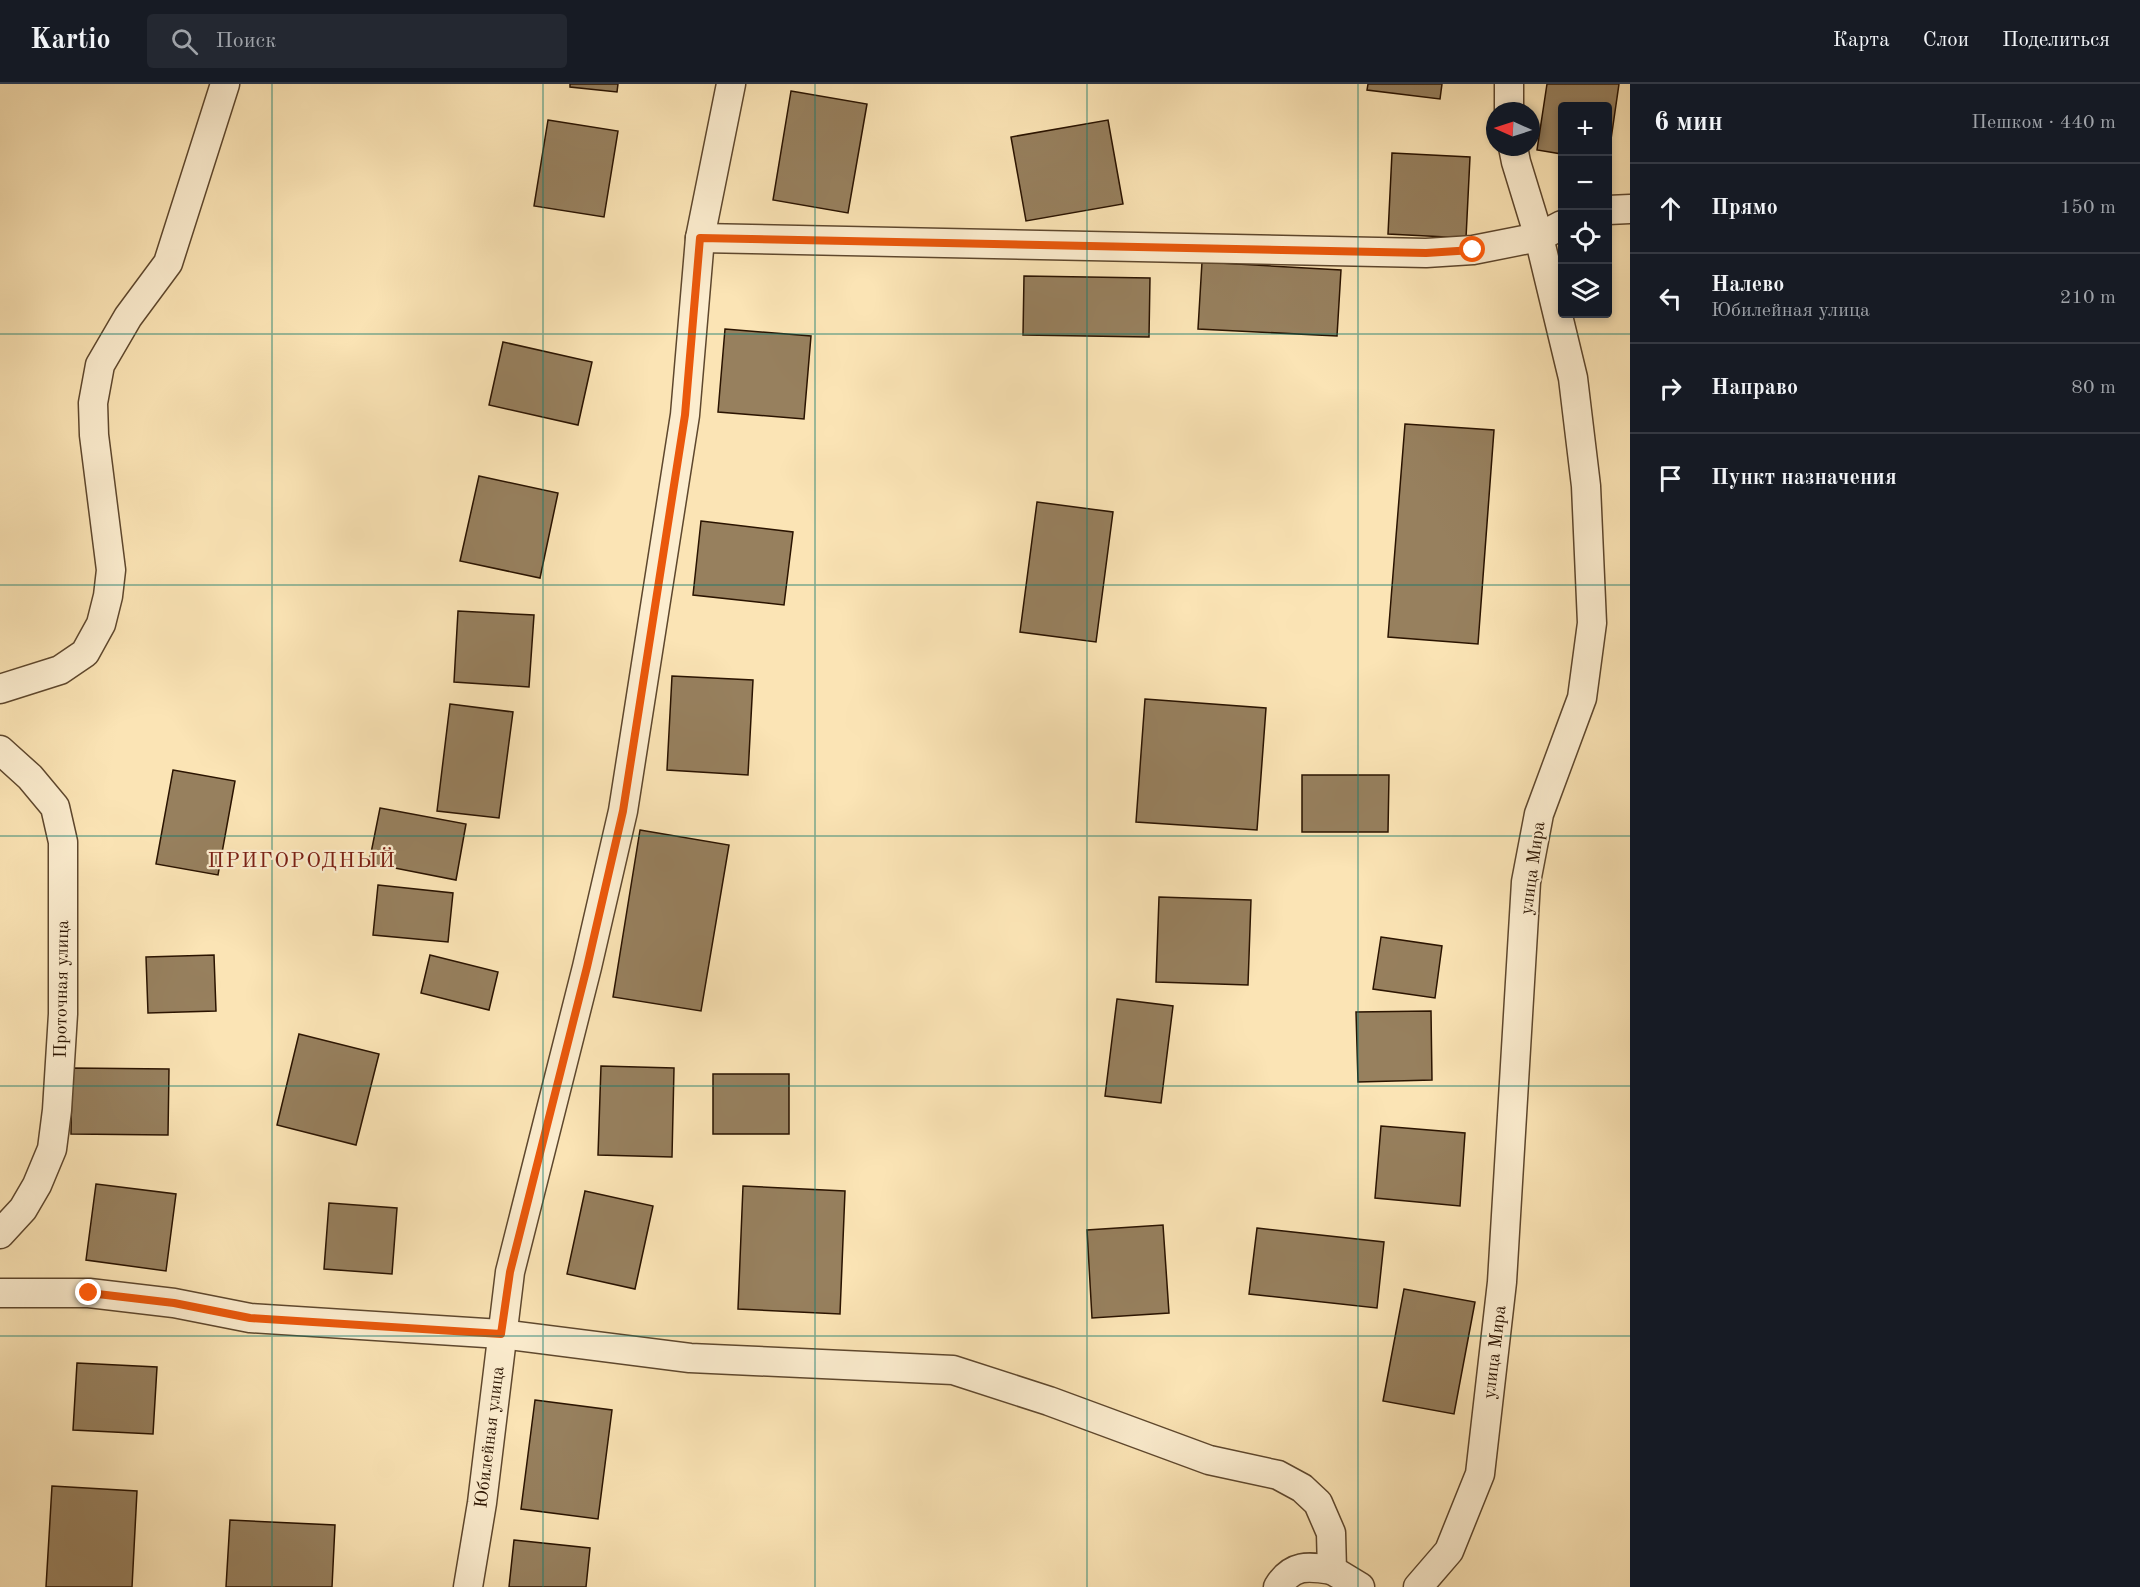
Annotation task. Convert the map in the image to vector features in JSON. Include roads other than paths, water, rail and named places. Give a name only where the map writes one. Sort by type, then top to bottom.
[{"type":"street","points":[[0,689],[60,670],[85,653],[101,624],[111,570],[94,435],[93,403],[100,365],[128,317],[168,263],[225,84]]},
{"type":"street","name":"Юбилейная улица","points":[[468,1587],[482,1503],[510,1272],[587,967],[623,811],[685,415],[700,238],[731,84]]},
{"type":"street","points":[[1509,84],[1509,102]]},
{"type":"street","name":"улица Мира","points":[[1418,1587],[1449,1551],[1480,1474],[1502,1282],[1526,882],[1539,814],[1582,698],[1592,623],[1586,486],[1573,378],[1551,231],[1515,156]]},
{"type":"street","points":[[1612,210],[1630,209]]},
{"type":"street","points":[[700,238],[1426,253],[1473,250],[1551,231]]},
{"type":"street","name":"Проточная улица","points":[[0,750],[30,777],[55,807],[63,842],[63,1014],[57,1110],[52,1149],[38,1185],[23,1209],[0,1234]]},
{"type":"street","points":[[0,1293],[89,1293],[174,1303],[250,1318],[501,1334],[690,1358],[953,1370],[1049,1401],[1209,1460],[1278,1474],[1302,1488],[1318,1503],[1331,1533],[1332,1570]]},
{"type":"street","points":[[1278,1587],[1282,1580],[1295,1569],[1314,1567],[1332,1570],[1360,1587]]},
{"type":"district","name":"ПРИГОРОДНЫЙ","points":[[302,860]]}]
